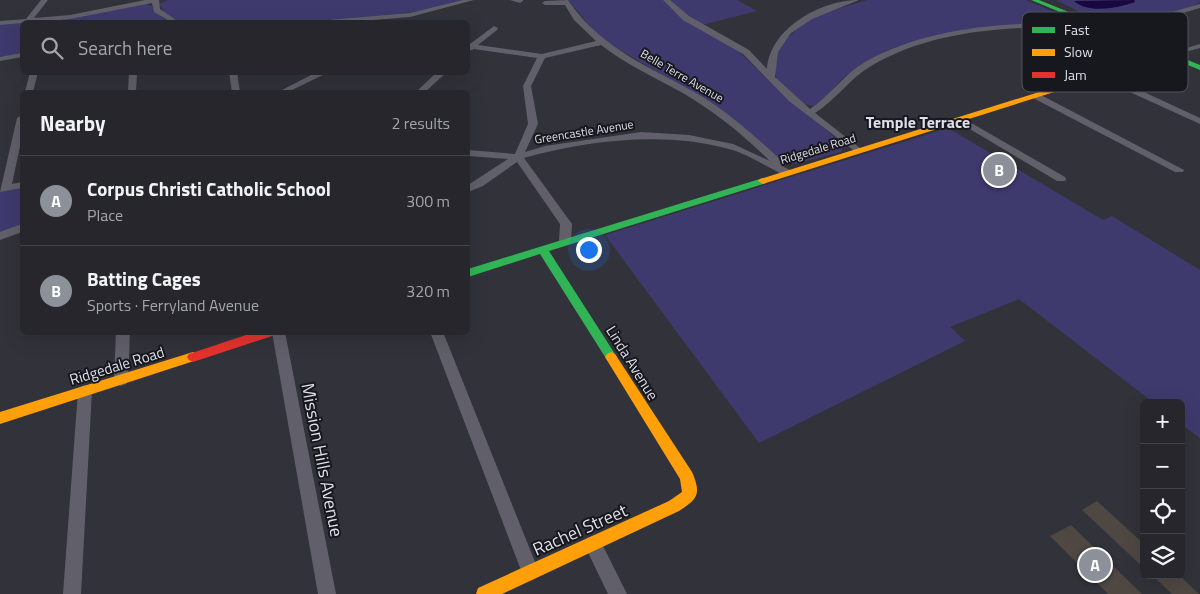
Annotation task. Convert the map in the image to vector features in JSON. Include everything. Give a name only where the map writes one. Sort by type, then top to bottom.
[{"type":"street","points":[[29,20],[45,0]]},
{"type":"street","points":[[36,20],[70,16],[156,0],[157,10],[172,20]]},
{"type":"street","points":[[383,20],[410,19],[471,0]]},
{"type":"street","points":[[666,0],[686,18],[763,55],[771,76],[792,99],[857,150]]},
{"type":"street","points":[[763,55],[800,23],[813,15],[856,0]]},
{"type":"street","points":[[1034,0],[1062,12]]},
{"type":"street","points":[[1048,0],[1078,12]]},
{"type":"street","points":[[545,3],[565,1]]},
{"type":"street","name":"Belle Terre Avenue","points":[[565,1],[603,42],[724,115],[750,136],[788,173]]},
{"type":"street","points":[[1180,12],[1200,6]]},
{"type":"street","points":[[0,23],[20,22]]},
{"type":"street","points":[[809,113],[827,101],[866,65],[889,53],[934,38],[1022,27]]},
{"type":"street","points":[[470,47],[494,28]]},
{"type":"street","points":[[470,48],[542,56],[603,42]]},
{"type":"street","points":[[763,55],[771,76]]},
{"type":"street","points":[[0,59],[20,56]]},
{"type":"street","points":[[470,188],[518,157],[533,124],[527,86],[542,56]]},
{"type":"street","points":[[1188,62],[1200,68]]},
{"type":"street","points":[[30,90],[33,75]]},
{"type":"street","points":[[132,90],[133,75]]},
{"type":"street","points":[[233,75],[236,90]]},
{"type":"street","points":[[286,90],[318,75]]},
{"type":"street","points":[[422,90],[440,75]]},
{"type":"street","name":"Ridgedale Road","points":[[470,272],[857,150],[1048,92]]},
{"type":"street","points":[[1137,92],[1200,121]]},
{"type":"street","points":[[1036,96],[1180,170]]},
{"type":"street","points":[[827,101],[826,119],[832,131]]},
{"type":"street","points":[[961,120],[1062,180]]},
{"type":"street","points":[[20,125],[3,189],[20,186]]},
{"type":"street","name":"Greencastle Avenue","points":[[470,153],[518,157],[545,149],[641,135],[689,138],[733,147],[788,173]]},
{"type":"street","points":[[518,157],[566,224],[565,242]]},
{"type":"street","points":[[0,236],[20,229]]},
{"type":"street","name":"Linda Avenue","points":[[542,250],[687,477],[690,495]]},
{"type":"street","points":[[121,380],[123,335]]},
{"type":"street","name":"Ridgedale Road","points":[[0,418],[262,335]]},
{"type":"street","name":"Mission Hills Avenue","points":[[279,335],[327,594]]},
{"type":"street","points":[[437,335],[530,572]]},
{"type":"street","points":[[72,594],[86,391]]},
{"type":"street","name":"Rachel Street","points":[[484,594],[674,506],[690,495]]},
{"type":"street","points":[[593,544],[618,594]]},
{"type":"shaded area","points":[[168,0],[466,0],[396,14],[337,20],[177,20],[166,15],[159,4]]},
{"type":"shaded area","points":[[568,0],[663,0],[686,21],[734,47],[784,95],[844,145],[841,152],[795,164],[783,162],[718,108],[607,42],[594,31]]},
{"type":"shaded area","points":[[666,0],[737,0],[757,11],[702,25]]},
{"type":"shaded area","points":[[867,0],[1026,0],[1054,12],[1022,12],[1022,24],[965,30],[893,48],[862,64],[842,79],[822,101],[814,106],[803,104],[777,80],[773,67],[776,55],[783,42],[805,21]]},
{"type":"shaded area","points":[[1057,0],[1200,0],[1200,2],[1191,7],[1178,12],[1082,12]]},
{"type":"shaded area","points":[[1134,0],[1135,2],[1103,9],[1087,7],[1074,1]]},
{"type":"shaded area","points":[[144,4],[152,6],[155,12],[167,20],[44,20]]},
{"type":"shaded area","points":[[20,23],[20,54],[0,58],[0,25]]},
{"type":"shaded area","points":[[948,128],[1103,220],[1112,216],[1200,270],[1200,438],[1185,427],[1185,399],[1149,399],[1019,299],[950,327],[965,341],[759,443],[605,235]]},
{"type":"shaded area","points":[[20,188],[20,227],[0,234],[0,192]]},
{"type":"building","points":[[1097,501],[1140,540],[1140,564],[1082,510]]},
{"type":"building","points":[[1071,525],[1142,594],[1108,594],[1050,536]]},
{"type":"building","points":[[1156,579],[1183,579],[1199,594],[1172,594]]},
{"type":"traffic: fast","points":[[1034,0],[1063,12]]},
{"type":"traffic: fast","points":[[1188,63],[1200,68]]},
{"type":"traffic: fast","points":[[470,272],[763,181]]},
{"type":"traffic: fast","points":[[542,249],[611,357]]},
{"type":"traffic: slow","points":[[763,181],[1049,92]]},
{"type":"traffic: slow","points":[[0,418],[193,357]]},
{"type":"traffic: slow","points":[[484,594],[674,506],[690,495],[687,477],[611,357]]},
{"type":"traffic: jam","points":[[193,357],[262,335]]},
{"type":"place","name":"Batting Cages","points":[[999,170]]},
{"type":"place","name":"Corpus Christi Catholic School","points":[[1095,565]]},
{"type":"district","name":"Temple Terrace","points":[[918,122]]}]
